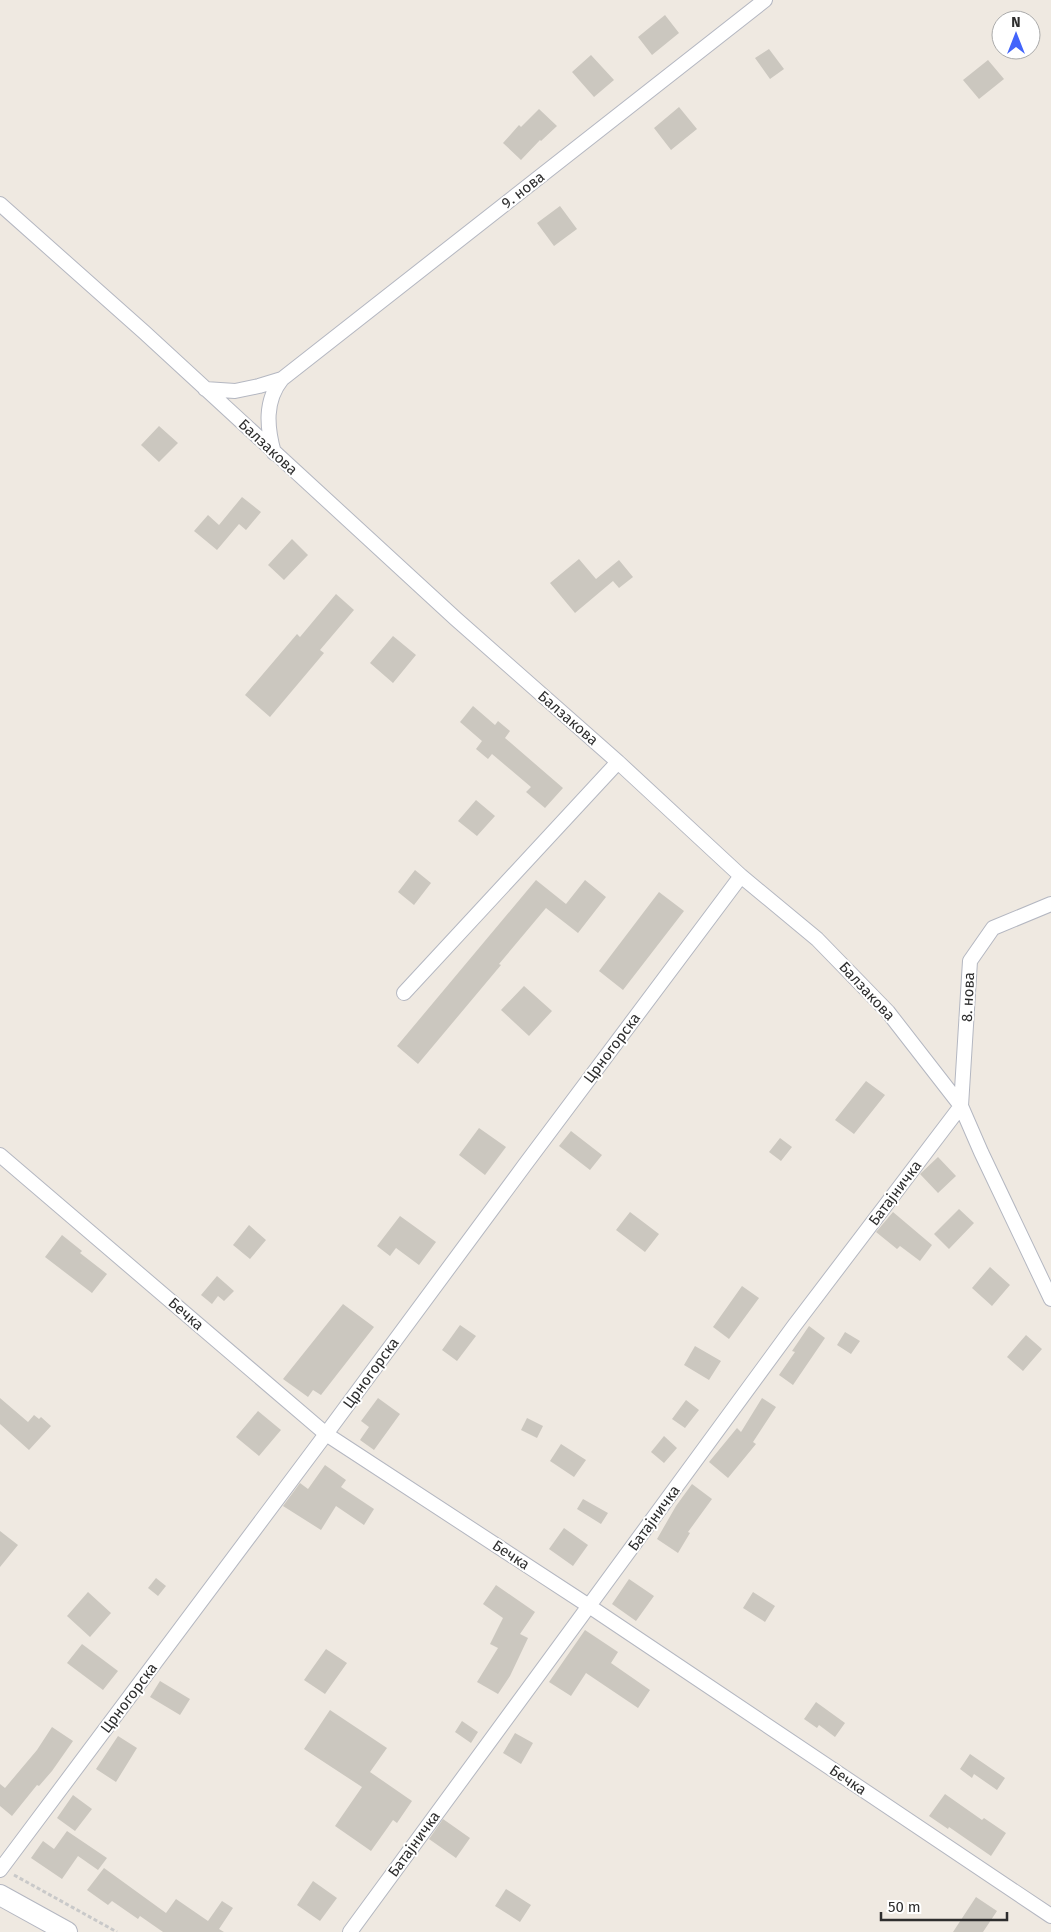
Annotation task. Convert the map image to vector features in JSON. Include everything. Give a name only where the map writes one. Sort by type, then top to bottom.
[{"type":"main road","points":[[0,1895],[67,1932]]},
{"type":"street","name":"9. нова","points":[[275,454],[269,433],[268,417],[275,388],[282,379],[764,0]]},
{"type":"street","name":"Балзакова","points":[[0,204],[456,619],[618,762],[741,876],[817,938],[888,1012],[962,1106],[981,1152],[1051,1299]]},
{"type":"street","name":"9. нова","points":[[205,389],[235,391],[282,379]]},
{"type":"street","points":[[404,993],[618,762]]},
{"type":"street","name":"Црногорска","points":[[1,1869],[741,876]]},
{"type":"street","name":"8. нова","points":[[962,1106],[970,961],[993,928],[1051,904]]},
{"type":"street","name":"Батајничка","points":[[350,1932],[794,1326],[962,1106]]},
{"type":"street","name":"Бечка","points":[[0,1155],[326,1434],[589,1606],[1051,1916]]},
{"type":"path","points":[[1,1869],[117,1932]]},
{"type":"building","points":[[665,15],[679,33],[652,55],[638,37]]},
{"type":"building","points":[[769,49],[784,69],[770,79],[755,58]]},
{"type":"building","points":[[591,55],[614,80],[594,97],[572,72]]},
{"type":"building","points":[[988,60],[1004,79],[979,99],[963,80]]},
{"type":"building","points":[[679,107],[697,129],[671,150],[654,128]]},
{"type":"building","points":[[539,109],[557,126],[521,160],[503,143],[519,125],[521,127]]},
{"type":"building","points":[[560,206],[577,229],[554,246],[537,223]]},
{"type":"building","points":[[159,426],[178,443],[159,462],[141,445]]},
{"type":"building","points":[[242,497],[261,512],[246,530],[239,524],[217,550],[194,531],[208,515],[219,525]]},
{"type":"building","points":[[292,539],[308,555],[284,580],[268,565]]},
{"type":"building","points":[[579,559],[596,579],[619,560],[633,577],[619,588],[613,581],[575,613],[550,583]]},
{"type":"building","points":[[336,594],[354,610],[320,650],[324,653],[270,717],[245,695],[297,634],[300,637]]},
{"type":"building","points":[[393,636],[416,655],[393,683],[370,663]]},
{"type":"building","points":[[473,706],[495,725],[498,721],[510,731],[505,738],[563,788],[545,808],[526,792],[531,787],[492,754],[488,759],[476,749],[482,741],[460,722]]},
{"type":"building","points":[[476,800],[495,816],[477,836],[458,821]]},
{"type":"building","points":[[415,870],[431,883],[414,905],[398,892]]},
{"type":"building","points":[[536,880],[566,904],[585,880],[606,897],[578,933],[546,908],[418,1064],[397,1046]]},
{"type":"building","points":[[659,892],[684,911],[623,990],[599,971]]},
{"type":"building","points":[[524,986],[552,1011],[529,1036],[501,1010]]},
{"type":"building","points":[[866,1081],[885,1095],[854,1134],[835,1120]]},
{"type":"building","points":[[479,1128],[506,1147],[485,1175],[459,1155]]},
{"type":"building","points":[[571,1131],[602,1155],[590,1170],[559,1146]]},
{"type":"building","points":[[780,1138],[792,1147],[781,1161],[769,1152]]},
{"type":"building","points":[[938,1157],[956,1176],[938,1193],[920,1174]]},
{"type":"building","points":[[959,1209],[974,1223],[949,1249],[934,1234]]},
{"type":"building","points":[[630,1212],[659,1234],[645,1252],[616,1230]]},
{"type":"building","points":[[893,1212],[932,1245],[920,1261],[900,1246],[897,1249],[876,1232]]},
{"type":"building","points":[[400,1216],[436,1242],[419,1265],[396,1248],[390,1256],[377,1246]]},
{"type":"building","points":[[249,1225],[266,1240],[250,1259],[233,1245]]},
{"type":"building","points":[[62,1235],[82,1251],[80,1253],[107,1274],[92,1293],[45,1257]]},
{"type":"building","points":[[990,1267],[1010,1285],[992,1306],[972,1288]]},
{"type":"building","points":[[217,1276],[234,1291],[224,1301],[218,1296],[212,1304],[201,1295]]},
{"type":"building","points":[[742,1286],[759,1298],[729,1339],[713,1327]]},
{"type":"building","points":[[343,1304],[374,1327],[321,1395],[313,1390],[308,1397],[283,1379]]},
{"type":"building","points":[[460,1325],[476,1336],[457,1361],[442,1350]]},
{"type":"building","points":[[809,1326],[825,1338],[793,1385],[779,1375],[795,1352],[792,1351]]},
{"type":"building","points":[[845,1332],[860,1341],[851,1354],[837,1345]]},
{"type":"building","points":[[1026,1335],[1042,1349],[1023,1371],[1007,1357]]},
{"type":"building","points":[[695,1346],[721,1361],[709,1380],[684,1365]]},
{"type":"building","points":[[0,1398],[28,1422],[34,1415],[39,1419],[41,1417],[51,1426],[29,1450],[0,1424]]},
{"type":"building","points":[[378,1398],[400,1414],[374,1450],[360,1440],[369,1427],[361,1421]]},
{"type":"building","points":[[762,1398],[776,1407],[753,1442],[756,1444],[728,1478],[709,1462],[737,1428],[741,1432]]},
{"type":"building","points":[[686,1400],[699,1410],[685,1428],[672,1419]]},
{"type":"building","points":[[258,1411],[281,1430],[259,1456],[236,1437]]},
{"type":"building","points":[[527,1418],[543,1426],[537,1438],[521,1430]]},
{"type":"building","points":[[664,1436],[677,1448],[664,1463],[651,1452]]},
{"type":"building","points":[[561,1444],[586,1460],[574,1477],[550,1461]]},
{"type":"building","points":[[325,1465],[346,1480],[341,1487],[374,1509],[364,1525],[336,1506],[321,1530],[283,1506],[300,1483],[308,1489]]},
{"type":"building","points":[[692,1484],[712,1499],[688,1532],[690,1533],[678,1553],[657,1539],[676,1506]]},
{"type":"building","points":[[583,1499],[608,1513],[601,1524],[577,1509]]},
{"type":"building","points":[[564,1528],[588,1545],[573,1566],[549,1549]]},
{"type":"building","points":[[0,1531],[18,1545],[0,1567]]},
{"type":"building","points":[[156,1578],[166,1586],[158,1596],[148,1588]]},
{"type":"building","points":[[629,1579],[654,1596],[636,1621],[612,1604]]},
{"type":"building","points":[[496,1585],[535,1612],[520,1634],[528,1638],[510,1676],[498,1694],[477,1682],[498,1648],[490,1644],[503,1618],[483,1604]]},
{"type":"building","points":[[88,1592],[111,1613],[90,1637],[67,1616]]},
{"type":"building","points":[[753,1592],[775,1606],[765,1622],[743,1608]]},
{"type":"building","points":[[585,1630],[618,1652],[611,1663],[650,1690],[638,1708],[586,1673],[571,1696],[549,1682]]},
{"type":"building","points":[[82,1644],[118,1671],[103,1690],[67,1663]]},
{"type":"building","points":[[326,1649],[347,1663],[325,1694],[304,1680]]},
{"type":"building","points":[[160,1681],[190,1699],[180,1715],[150,1697]]},
{"type":"building","points":[[816,1702],[845,1723],[835,1737],[819,1725],[817,1728],[804,1719]]},
{"type":"building","points":[[330,1710],[387,1748],[370,1772],[412,1801],[397,1823],[393,1820],[371,1851],[335,1826],[362,1787],[304,1749]]},
{"type":"building","points":[[462,1721],[478,1732],[471,1743],[455,1732]]},
{"type":"building","points":[[52,1727],[73,1741],[52,1771],[39,1786],[37,1785],[12,1816],[0,1806],[0,1784],[5,1788],[37,1750]]},
{"type":"building","points":[[515,1733],[533,1743],[521,1764],[503,1753]]},
{"type":"building","points":[[118,1736],[137,1748],[116,1782],[96,1769]]},
{"type":"building","points":[[970,1754],[1005,1778],[997,1790],[974,1774],[972,1778],[960,1769]]},
{"type":"building","points":[[945,1794],[982,1820],[984,1818],[1006,1833],[991,1856],[949,1827],[948,1829],[929,1816]]},
{"type":"building","points":[[73,1795],[92,1809],[75,1831],[57,1818]]},
{"type":"building","points":[[443,1819],[470,1838],[456,1858],[429,1839]]},
{"type":"building","points":[[67,1831],[107,1858],[98,1870],[78,1856],[62,1879],[31,1858],[43,1841],[54,1849]]},
{"type":"building","points":[[104,1868],[166,1913],[176,1899],[208,1921],[222,1901],[233,1908],[219,1929],[224,1932],[163,1932],[140,1916],[138,1919],[112,1901],[108,1905],[87,1890]]},
{"type":"building","points":[[313,1881],[337,1898],[320,1921],[297,1905]]},
{"type":"building","points":[[506,1889],[531,1905],[520,1922],[495,1906]]},
{"type":"building","points":[[976,1897],[997,1911],[983,1932],[953,1932]]}]
